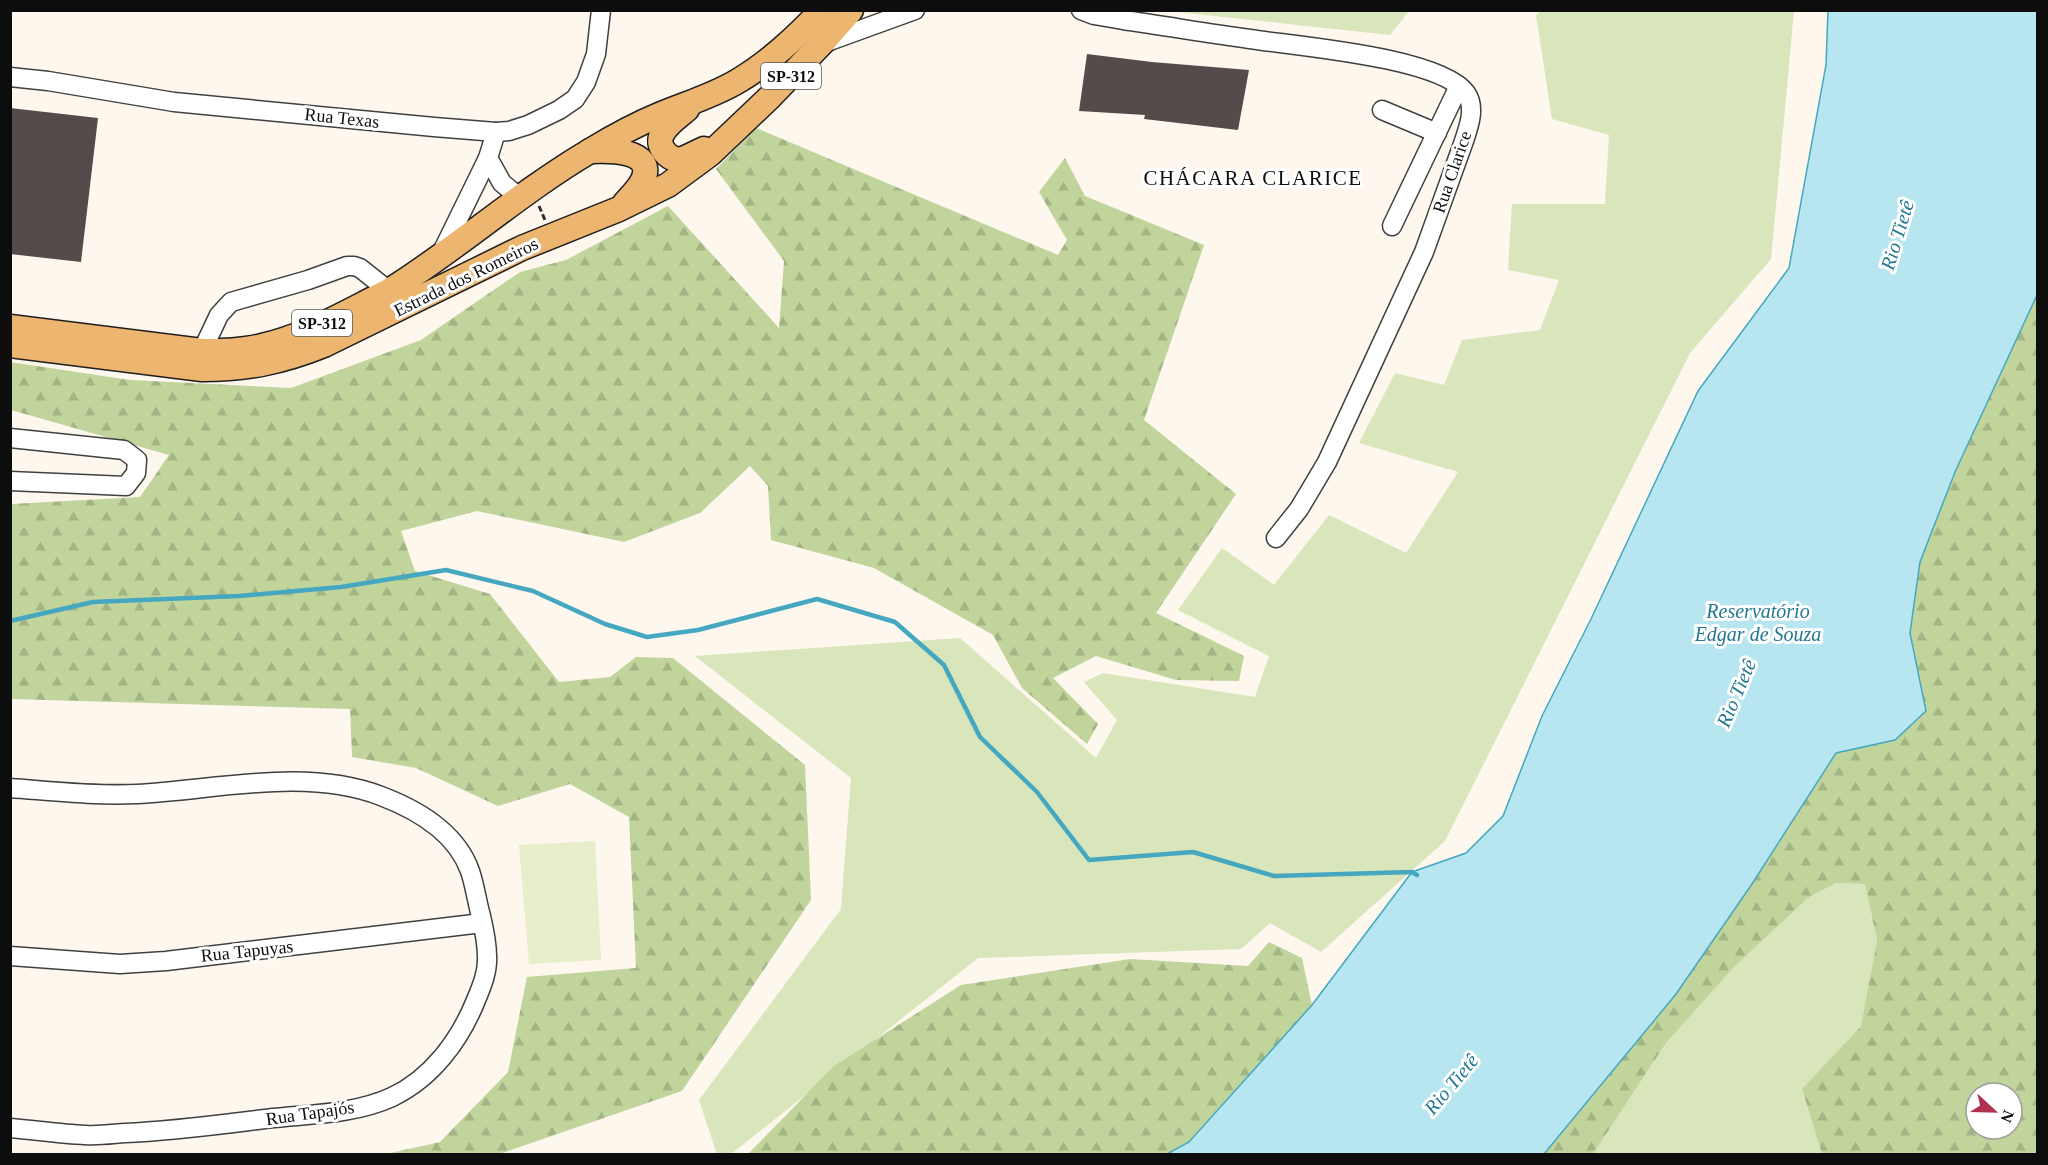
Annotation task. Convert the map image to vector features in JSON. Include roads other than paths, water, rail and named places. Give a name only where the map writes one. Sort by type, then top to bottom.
[{"type":"main road","name":"Estrada dos Romeiros","points":[[10,327],[202,351],[230,351],[260,347],[291,338],[389,291],[525,193],[589,151],[630,128],[695,102],[737,81],[763,64],[822,10]]},
{"type":"main road","name":"Estrada dos Romeiros","points":[[10,345],[201,369],[231,369],[263,365],[295,357],[522,248],[619,209],[668,185],[710,154],[770,97],[851,10]]},
{"type":"main road","points":[[695,102],[662,133],[661,148],[668,156],[681,160],[727,136]]},
{"type":"main road","points":[[589,151],[624,152],[642,162],[645,171],[644,179],[619,209]]},
{"type":"street","name":"Rua Texas","points":[[10,77],[174,102],[509,132],[523,128],[559,110],[575,99],[586,82],[596,54],[601,10]]},
{"type":"street","points":[[822,43],[915,10]]},
{"type":"street","points":[[1081,10],[1094,15],[1123,20],[1381,58],[1442,76],[1459,86],[1392,226]]},
{"type":"street","name":"Rua Clarice","points":[[1276,538],[1299,508],[1327,462],[1424,252],[1469,124],[1470,101],[1459,86]]},
{"type":"street","points":[[1382,110],[1437,133]]},
{"type":"street","points":[[439,257],[488,158],[496,132]]},
{"type":"street","points":[[488,158],[502,183],[525,193]]},
{"type":"street","points":[[202,351],[219,315],[231,302],[308,280],[347,266],[360,268],[389,291]]},
{"type":"street","points":[[10,438],[124,450],[137,459],[136,473],[126,486],[10,481]]},
{"type":"street","name":"Rua Tapajós","points":[[10,788],[91,794],[135,794],[279,782],[342,784],[379,795],[407,807],[434,824],[449,837],[462,855],[470,871],[487,957],[484,981],[458,1038],[440,1061],[417,1081],[392,1097],[351,1110],[147,1132],[87,1135],[10,1128]]},
{"type":"street","name":"Rua Tapuyas","points":[[10,956],[78,962],[131,963],[279,948],[482,923]]},
{"type":"water","name":"Reservatório Edgar de Souza","points":[[1828,11],[2037,11],[2037,295],[1955,472],[1920,562],[1910,633],[1926,711],[1895,740],[1836,753],[1752,884],[1676,994],[1544,1154],[1167,1154],[1189,1142],[1312,1005],[1412,872],[1466,853],[1503,816],[1542,716],[1591,619],[1698,391],[1789,268],[1826,65]]},
{"type":"waterway","points":[[10,621],[93,602],[239,596],[341,587],[446,570],[533,591],[605,624],[647,637],[698,630],[817,599],[895,622],[944,665],[980,737],[1037,792],[1089,860],[1193,852],[1274,876],[1412,872],[1417,875]]},
{"type":"district","name":"CHÁCARA CLARICE","points":[[1253,178]]},
{"type":"water label","name":"Rio Tietê","points":[[1897,235]]},
{"type":"water label","name":"Rio Tietê","points":[[1736,693]]},
{"type":"water label","name":"Rio Tietê","points":[[1451,1084]]}]
